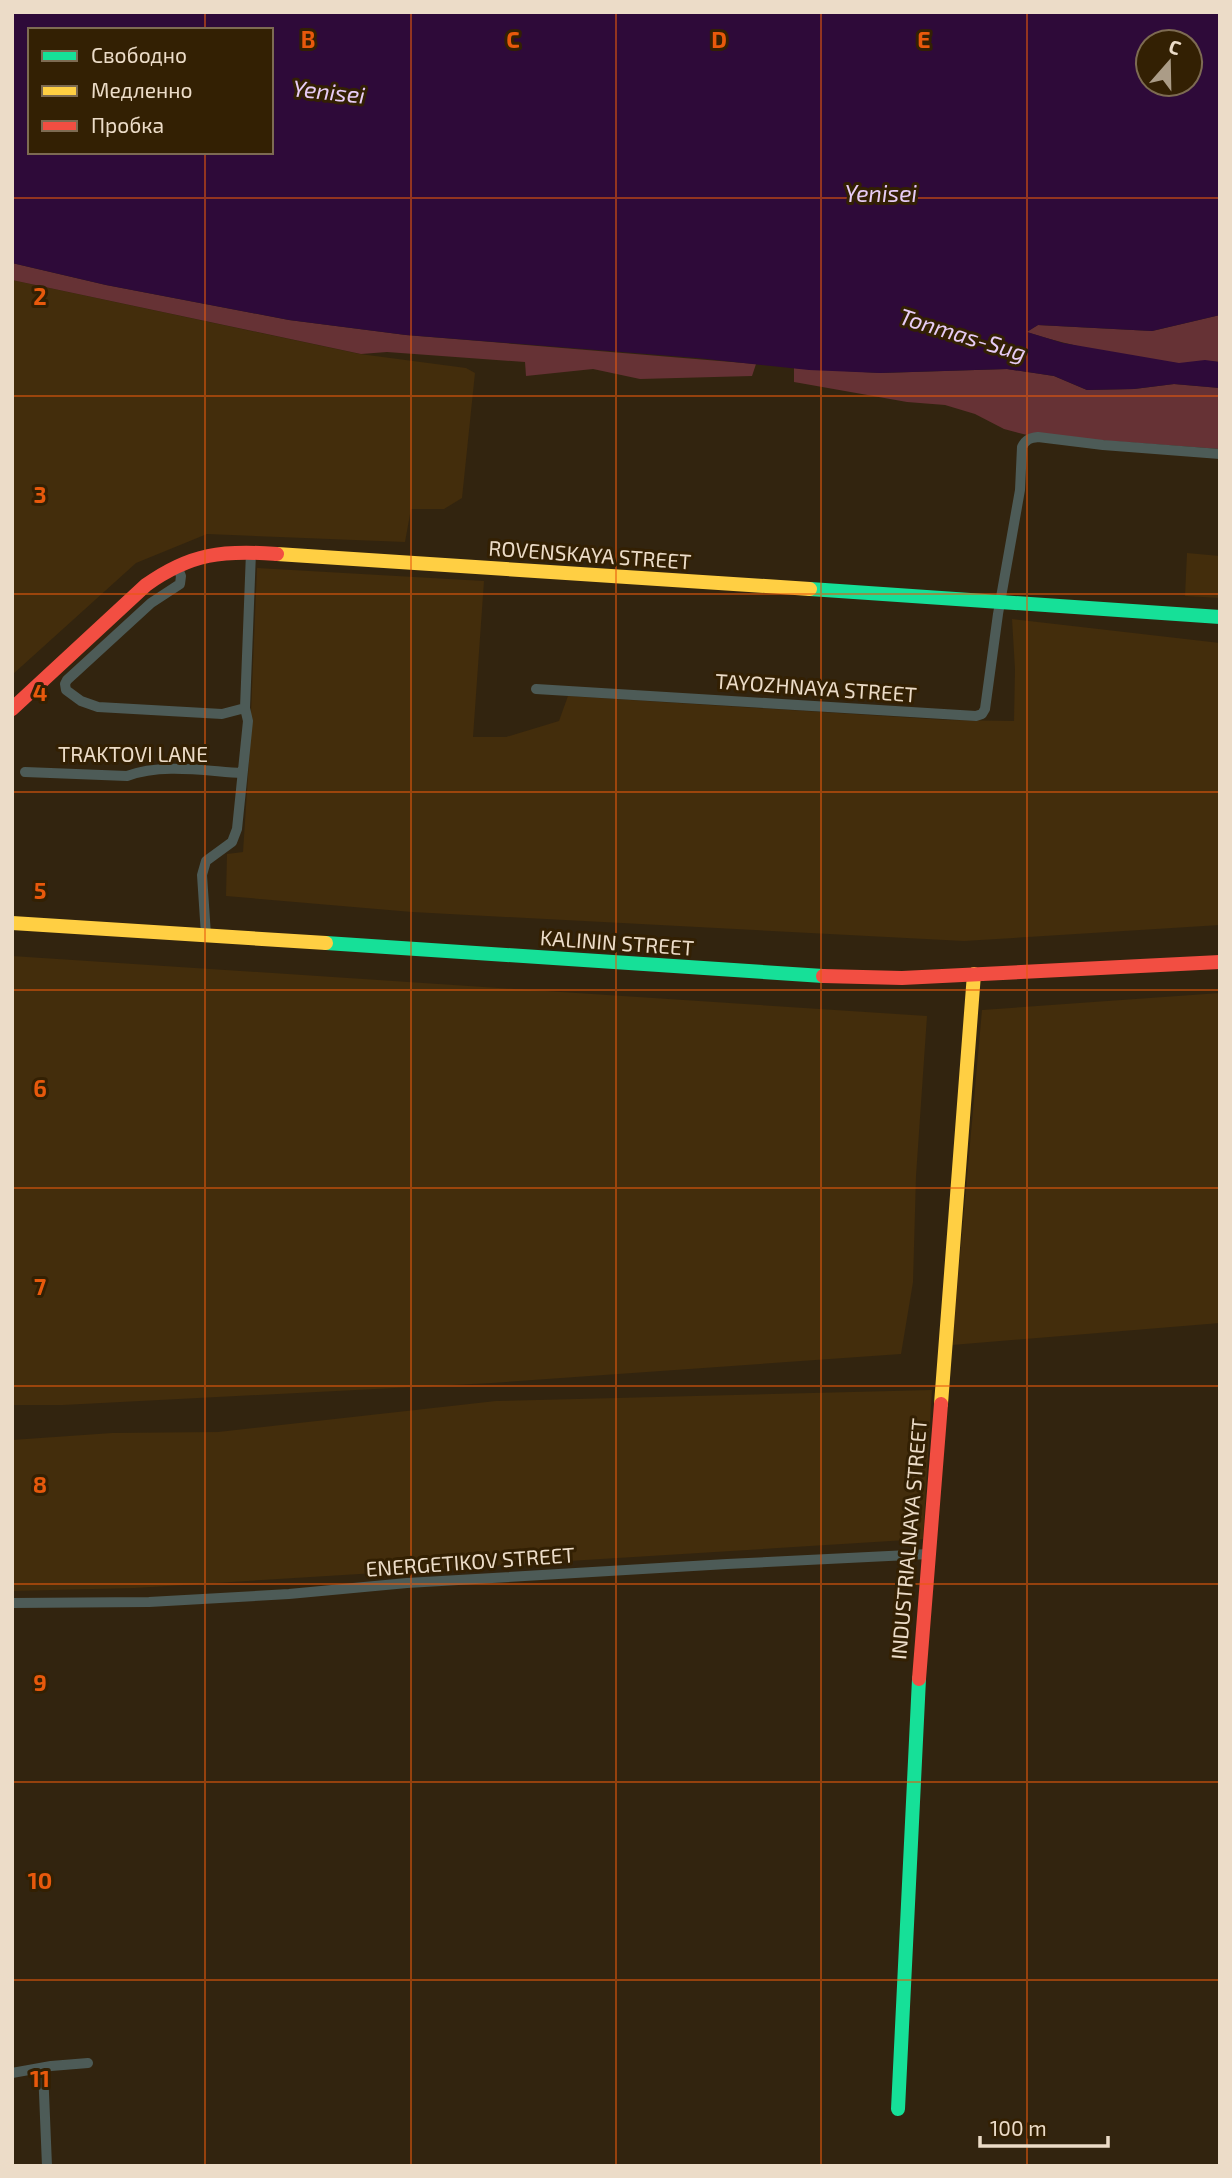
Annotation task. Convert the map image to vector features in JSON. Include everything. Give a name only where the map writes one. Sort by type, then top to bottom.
[{"type":"main road","name":"ROVENSKAYA STREET","points":[[12,709],[146,585],[177,566],[211,554],[251,552],[1220,617]]},
{"type":"main road","name":"KALININ STREET","points":[[12,923],[834,977],[902,978],[1220,962]]},
{"type":"main road","name":"INDUSTRIALNAYA STREET","points":[[898,2109],[916,1718],[974,974]]},
{"type":"street","name":"TAYOZHNAYA STREET","points":[[536,689],[976,716],[982,714],[985,709],[1020,490],[1022,447],[1025,441],[1038,437],[1103,445],[1220,453]]},
{"type":"street","points":[[206,935],[202,875],[206,861],[232,842],[237,829],[248,721],[245,708],[251,552]]},
{"type":"street","points":[[177,566],[181,576],[180,584],[151,603],[67,680],[65,687],[81,701],[98,707],[222,714],[245,708]]},
{"type":"street","name":"TRAKTOVI LANE","points":[[25,772],[127,776],[141,771],[171,769],[242,773]]},
{"type":"street","name":"ENERGETIKOV STREET","points":[[12,1603],[149,1602],[289,1594],[463,1579],[929,1554]]},
{"type":"street","points":[[12,2073],[88,2063]]},
{"type":"street","points":[[43,2069],[47,2166]]},
{"type":"shaded area","points":[[12,263],[106,285],[289,320],[406,335],[756,364],[752,376],[640,379],[593,369],[526,376],[525,362],[387,352],[361,354],[12,280]]},
{"type":"shaded area","points":[[12,280],[360,354],[466,368],[475,373],[462,498],[444,509],[411,509],[405,542],[207,534],[136,563],[12,675]]},
{"type":"shaded area","points":[[1220,315],[1220,362],[1176,363],[1139,358],[1081,347],[1026,332],[1038,325],[1152,331]]},
{"type":"shaded area","points":[[794,368],[880,373],[1007,369],[1054,376],[1087,390],[1134,389],[1174,384],[1220,388],[1220,449],[1027,435],[1004,429],[975,414],[945,405],[907,402],[794,382]]},
{"type":"shaded area","points":[[1187,553],[1220,556],[1220,598],[1185,596]]},
{"type":"shaded area","points":[[257,568],[484,581],[473,737],[506,737],[559,721],[568,696],[947,720],[1014,721],[1012,619],[1220,643],[1220,925],[964,941],[412,912],[226,896],[227,854],[243,852]]},
{"type":"shaded area","points":[[12,956],[927,1016],[916,1176],[913,1282],[901,1354],[492,1383],[63,1405],[12,1405]]},
{"type":"shaded area","points":[[1220,993],[1220,1323],[952,1345],[982,1010]]},
{"type":"shaded area","points":[[932,1390],[923,1539],[135,1588],[12,1591],[12,1440],[112,1433],[218,1432],[496,1401]]},
{"type":"water","name":"Yenisei","points":[[12,12],[1220,12],[1220,315],[1152,331],[1038,325],[1027,332],[1063,343],[1179,363],[1205,360],[1220,362],[1220,388],[1174,384],[1134,389],[1087,390],[1054,376],[1007,369],[880,373],[809,370],[697,358],[406,335],[289,320],[106,285],[12,263]]},
{"type":"traffic: fast","points":[[810,589],[1220,617]]},
{"type":"traffic: fast","points":[[326,943],[823,976]]},
{"type":"traffic: fast","points":[[898,2109],[919,1679]]},
{"type":"traffic: slow","points":[[277,554],[810,589]]},
{"type":"traffic: slow","points":[[12,923],[326,943]]},
{"type":"traffic: slow","points":[[941,1404],[974,974]]},
{"type":"traffic: jam","points":[[12,709],[146,585],[162,574],[208,556],[277,554]]},
{"type":"traffic: jam","points":[[823,976],[902,978],[1220,962]]},
{"type":"traffic: jam","points":[[919,1679],[941,1404]]},
{"type":"water label","name":"Tonmas-Sug","points":[[963,334]]}]
